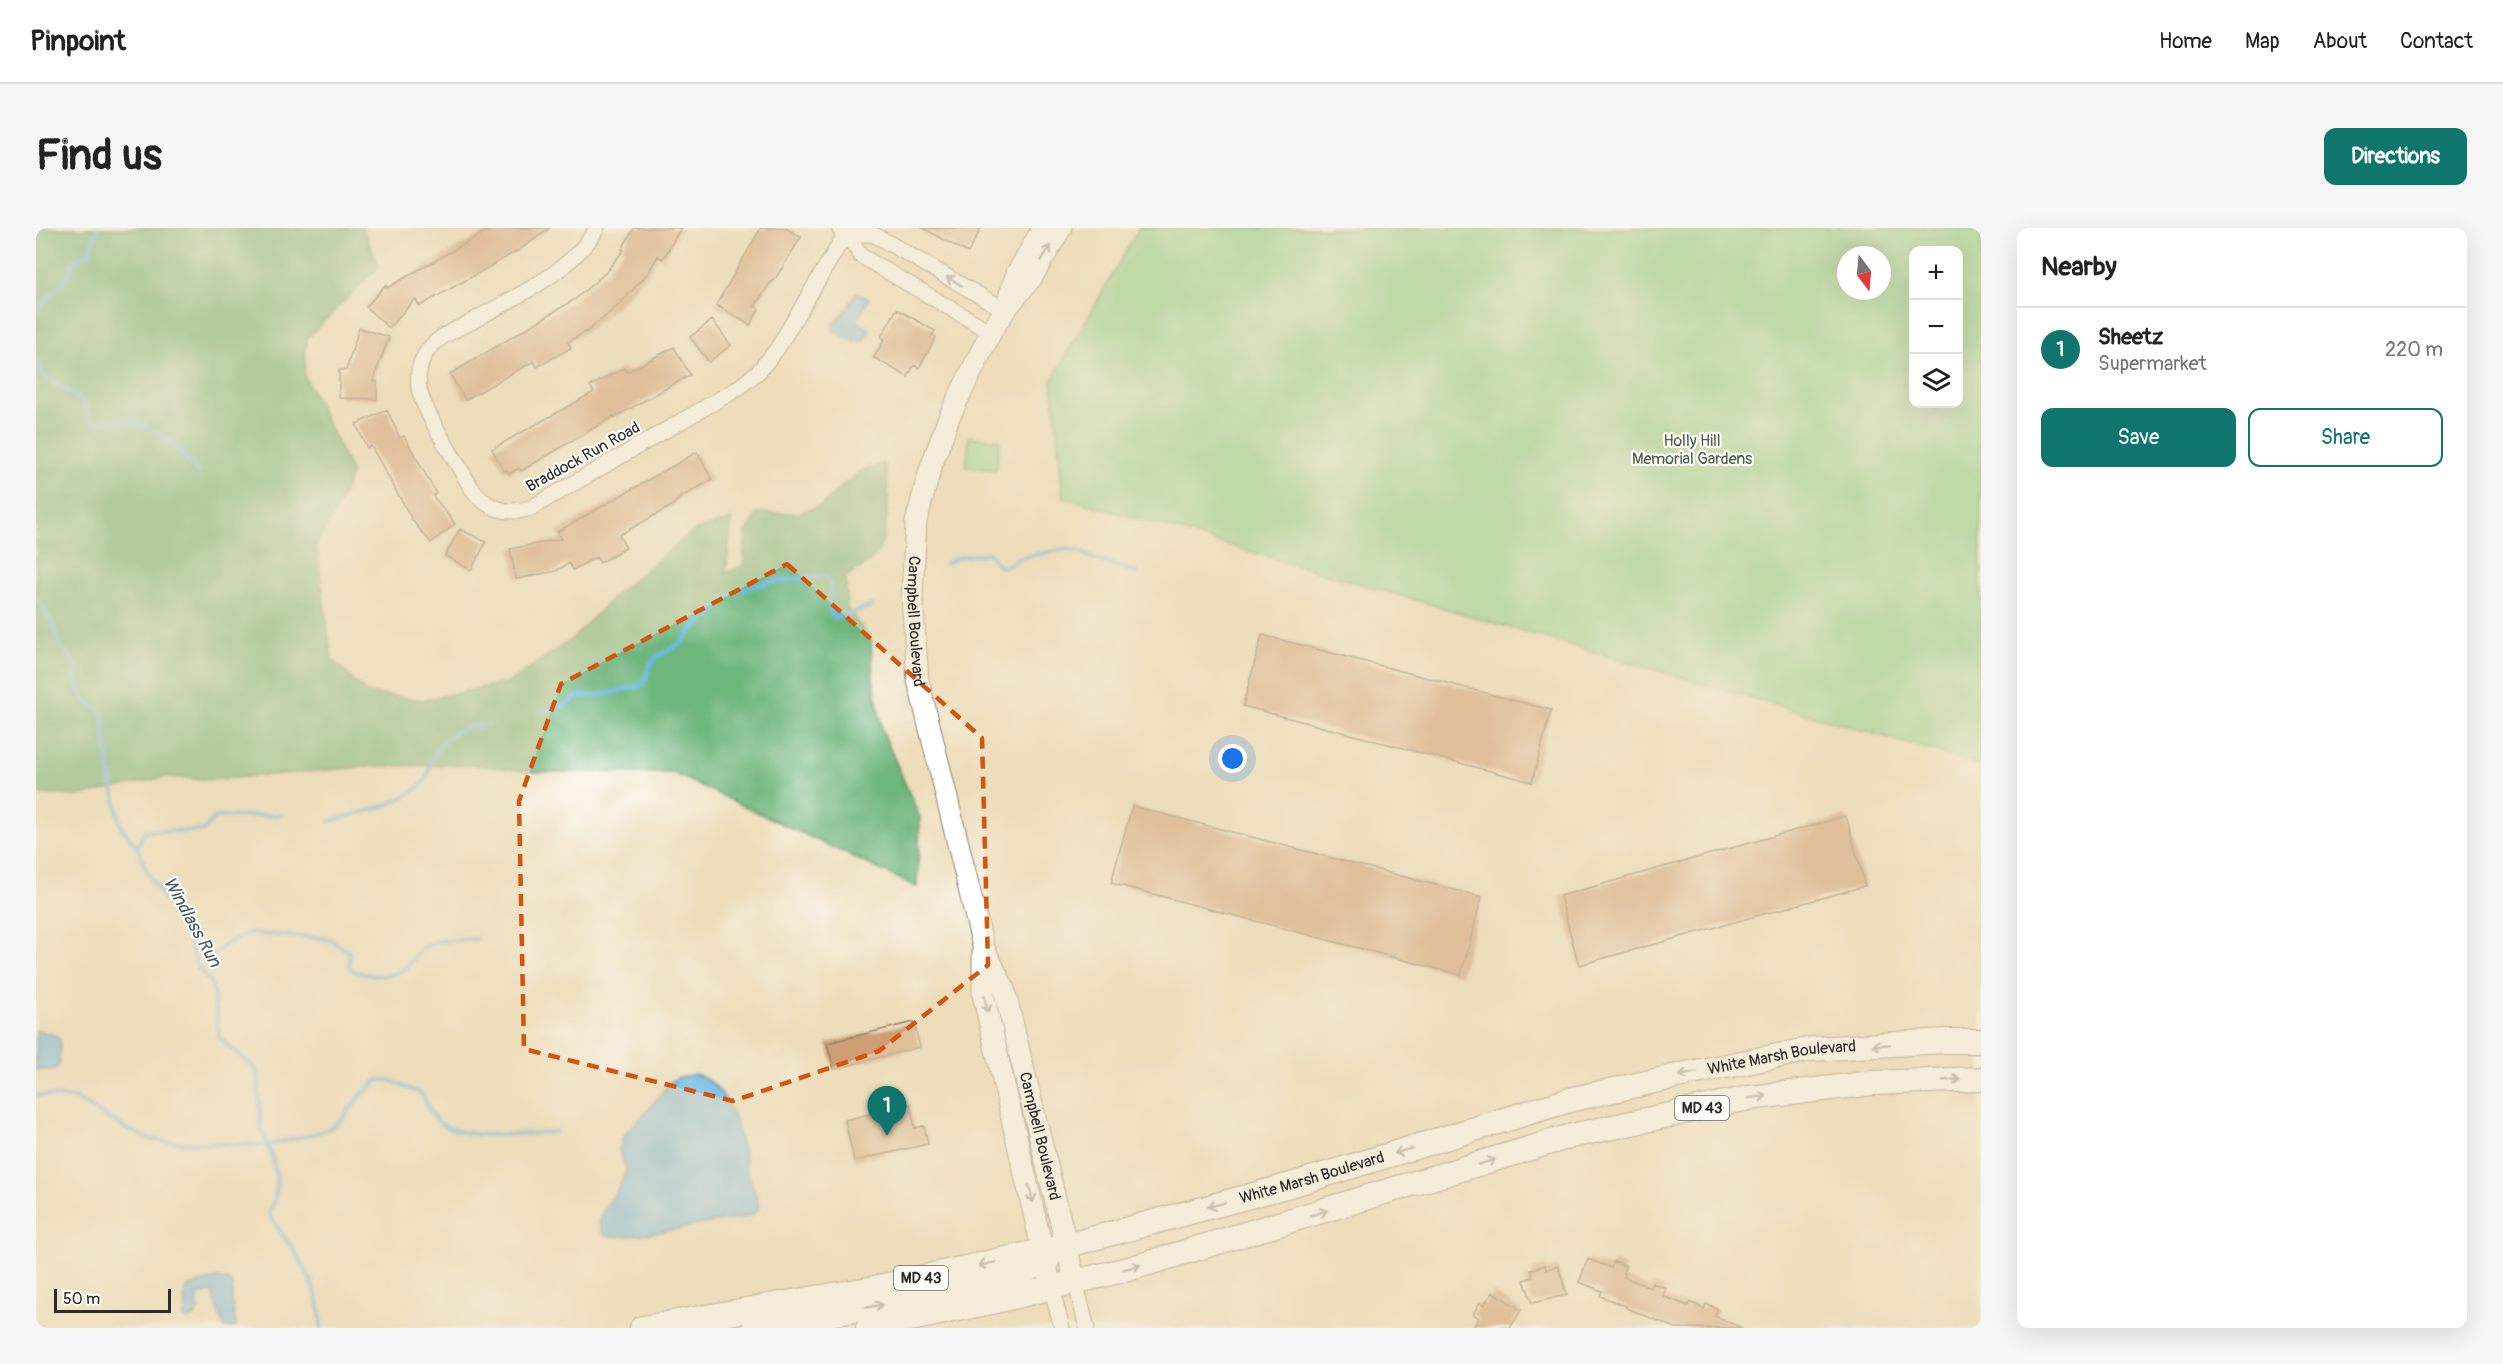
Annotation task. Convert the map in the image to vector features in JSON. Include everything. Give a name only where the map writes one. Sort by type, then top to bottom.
[{"type":"main road","name":"White Marsh Boulevard","points":[[642,1328],[874,1288],[1052,1252],[1294,1184],[1573,1100],[1680,1075],[1812,1049],[1981,1041]]},
{"type":"main road","name":"MD 43","points":[[868,1328],[1132,1268],[1571,1136],[1749,1098],[1873,1083],[1981,1079]]},
{"type":"main road","points":[[754,1328],[877,1306],[1018,1274],[1052,1252]]},
{"type":"street","name":"Braddock Run Road","points":[[597,228],[586,244],[565,266],[439,339],[422,360],[418,380],[422,400],[472,490],[497,510],[520,511],[531,508],[737,389],[759,371],[777,349],[844,230]]},
{"type":"street","name":"Campbell Boulevard","points":[[1005,310],[1017,273],[1043,228]]},
{"type":"street","name":"Campbell Boulevard","points":[[1061,228],[1032,277],[1005,310],[991,333],[949,417],[930,470],[916,522],[912,597],[918,680],[983,946],[1004,989],[1052,1252],[1052,1287],[1062,1328]]},
{"type":"street","points":[[844,230],[873,234],[1005,310]]},
{"type":"street","points":[[844,230],[861,256],[991,333]]},
{"type":"street","name":"Campbell Boulevard","points":[[1052,1252],[1075,1281],[1087,1328]]},
{"type":"highlighted area","points":[[787,564],[982,738],[988,965],[879,1051],[733,1101],[524,1049],[519,801],[561,684]]},
{"type":"green space","points":[[36,228],[363,228],[379,267],[307,338],[304,375],[352,473],[335,513],[316,544],[332,659],[367,693],[423,700],[509,682],[573,638],[617,593],[694,531],[732,519],[726,573],[743,566],[746,533],[758,513],[799,513],[820,506],[860,471],[884,463],[888,485],[888,512],[883,539],[873,558],[846,577],[847,608],[871,640],[873,678],[882,730],[920,818],[917,887],[673,773],[536,772],[476,765],[378,766],[211,780],[166,777],[78,796],[36,794]]},
{"type":"green space","name":"Holly Hill Memorial Gardens","points":[[1139,228],[1981,228],[1981,765],[1063,497],[1052,380]]},
{"type":"green space","points":[[969,437],[1000,440],[996,470],[966,467]]},
{"type":"water","points":[[856,292],[869,299],[857,321],[870,329],[864,340],[855,342],[834,331],[832,325],[847,309]]},
{"type":"water","points":[[36,1030],[55,1035],[60,1040],[59,1065],[54,1070],[36,1070]]},
{"type":"water","points":[[695,1074],[719,1090],[727,1102],[738,1130],[749,1177],[758,1201],[757,1212],[738,1219],[648,1234],[615,1236],[603,1234],[600,1218],[621,1184],[626,1170],[619,1150],[623,1137],[668,1084],[677,1078]]},
{"type":"water","points":[[218,1278],[229,1281],[233,1285],[232,1301],[236,1327],[224,1328],[212,1292],[198,1295],[198,1309],[195,1317],[187,1320],[183,1318],[185,1287]]},
{"type":"building","points":[[492,228],[550,228],[519,250],[420,306],[415,299],[389,328],[366,307],[385,285],[387,288]]},
{"type":"building","points":[[634,228],[681,228],[663,259],[658,256],[648,273],[620,304],[589,330],[568,342],[571,348],[537,367],[534,361],[465,400],[450,374],[574,300],[610,269],[624,250],[622,249]]},
{"type":"building","points":[[761,228],[786,228],[801,237],[774,281],[770,283],[755,306],[759,309],[750,325],[716,305]]},
{"type":"building","points":[[923,228],[981,228],[968,253]]},
{"type":"building","points":[[897,309],[935,331],[932,335],[936,337],[919,368],[914,365],[908,377],[874,358],[884,340],[881,337]]},
{"type":"building","points":[[712,320],[731,345],[709,362],[690,337]]},
{"type":"building","points":[[359,328],[389,337],[373,381],[377,381],[377,399],[339,398],[339,370],[346,370]]},
{"type":"building","points":[[674,347],[690,375],[614,416],[521,471],[519,468],[509,474],[507,470],[504,471],[492,449],[594,392],[590,386],[624,368],[627,372]]},
{"type":"building","points":[[387,410],[400,438],[404,436],[436,493],[433,496],[455,524],[431,543],[413,521],[371,446],[367,448],[356,424]]},
{"type":"building","points":[[697,452],[712,480],[681,497],[672,506],[619,535],[626,548],[600,563],[596,557],[573,570],[569,563],[556,571],[516,579],[510,549],[561,539],[557,532]]},
{"type":"building","points":[[460,529],[486,542],[471,570],[445,556]]},
{"type":"building","points":[[1262,635],[1551,710],[1532,782],[1243,706]]},
{"type":"building","points":[[1132,806],[1482,897],[1461,975],[1111,883]]},
{"type":"building","points":[[1846,816],[1865,886],[1579,965],[1560,896]]},
{"type":"building","points":[[914,1022],[920,1047],[834,1069],[827,1043]]},
{"type":"building","points":[[910,1104],[915,1128],[924,1126],[928,1144],[854,1161],[845,1120]]},
{"type":"building","points":[[1588,1259],[1611,1268],[1614,1261],[1626,1266],[1623,1272],[1624,1277],[1651,1288],[1652,1283],[1666,1288],[1663,1296],[1688,1306],[1690,1302],[1704,1309],[1706,1304],[1718,1309],[1715,1316],[1742,1328],[1676,1328],[1626,1308],[1626,1306],[1600,1296],[1602,1291],[1579,1282]]},
{"type":"building","points":[[1545,1265],[1546,1270],[1558,1266],[1567,1295],[1532,1303],[1524,1280],[1533,1277],[1531,1270]]},
{"type":"building","points":[[1493,1292],[1521,1310],[1510,1328],[1473,1328],[1479,1318],[1473,1314],[1480,1302],[1484,1305]]},
{"type":"waterway","name":"Windlass Run","points":[[36,310],[67,278],[73,262],[90,252],[97,228]]},
{"type":"waterway","points":[[36,360],[40,373],[84,402],[86,413],[96,423],[119,421],[144,426],[173,445],[198,472]]},
{"type":"waterway","points":[[945,564],[956,558],[988,553],[999,566],[1005,567],[1019,558],[1065,549],[1082,552],[1091,558],[1137,573]]},
{"type":"waterway","points":[[540,712],[568,704],[577,696],[597,696],[643,685],[648,669],[656,657],[681,643],[692,630],[719,607],[725,598],[736,591],[774,581],[827,576],[831,583],[833,617],[840,617],[872,606]]},
{"type":"waterway","name":"Windlass Run","points":[[36,598],[51,620],[61,647],[74,662],[79,690],[87,702],[99,710],[104,717],[107,755],[120,825],[137,848],[149,875],[187,933],[197,966],[210,982],[214,992],[219,1037],[258,1074],[261,1127],[277,1178],[275,1201],[269,1211],[271,1218],[312,1282],[320,1311],[321,1328]]},
{"type":"waterway","points":[[330,821],[380,808],[403,797],[426,780],[436,752],[447,738],[462,729],[489,725]]},
{"type":"waterway","points":[[137,848],[143,833],[150,831],[203,831],[215,817],[282,815]]},
{"type":"waterway","points":[[201,970],[208,959],[223,946],[248,933],[331,940],[349,952],[350,968],[370,975],[387,975],[402,971],[419,951],[435,942],[476,939]]},
{"type":"waterway","points":[[36,1095],[75,1098],[125,1128],[152,1140],[267,1145],[318,1133],[332,1127],[378,1080],[389,1080],[422,1094],[431,1113],[439,1122],[450,1128],[464,1132],[496,1135],[556,1132]]},
{"type":"place","name":"Sheetz","points":[[887,1136]]}]
